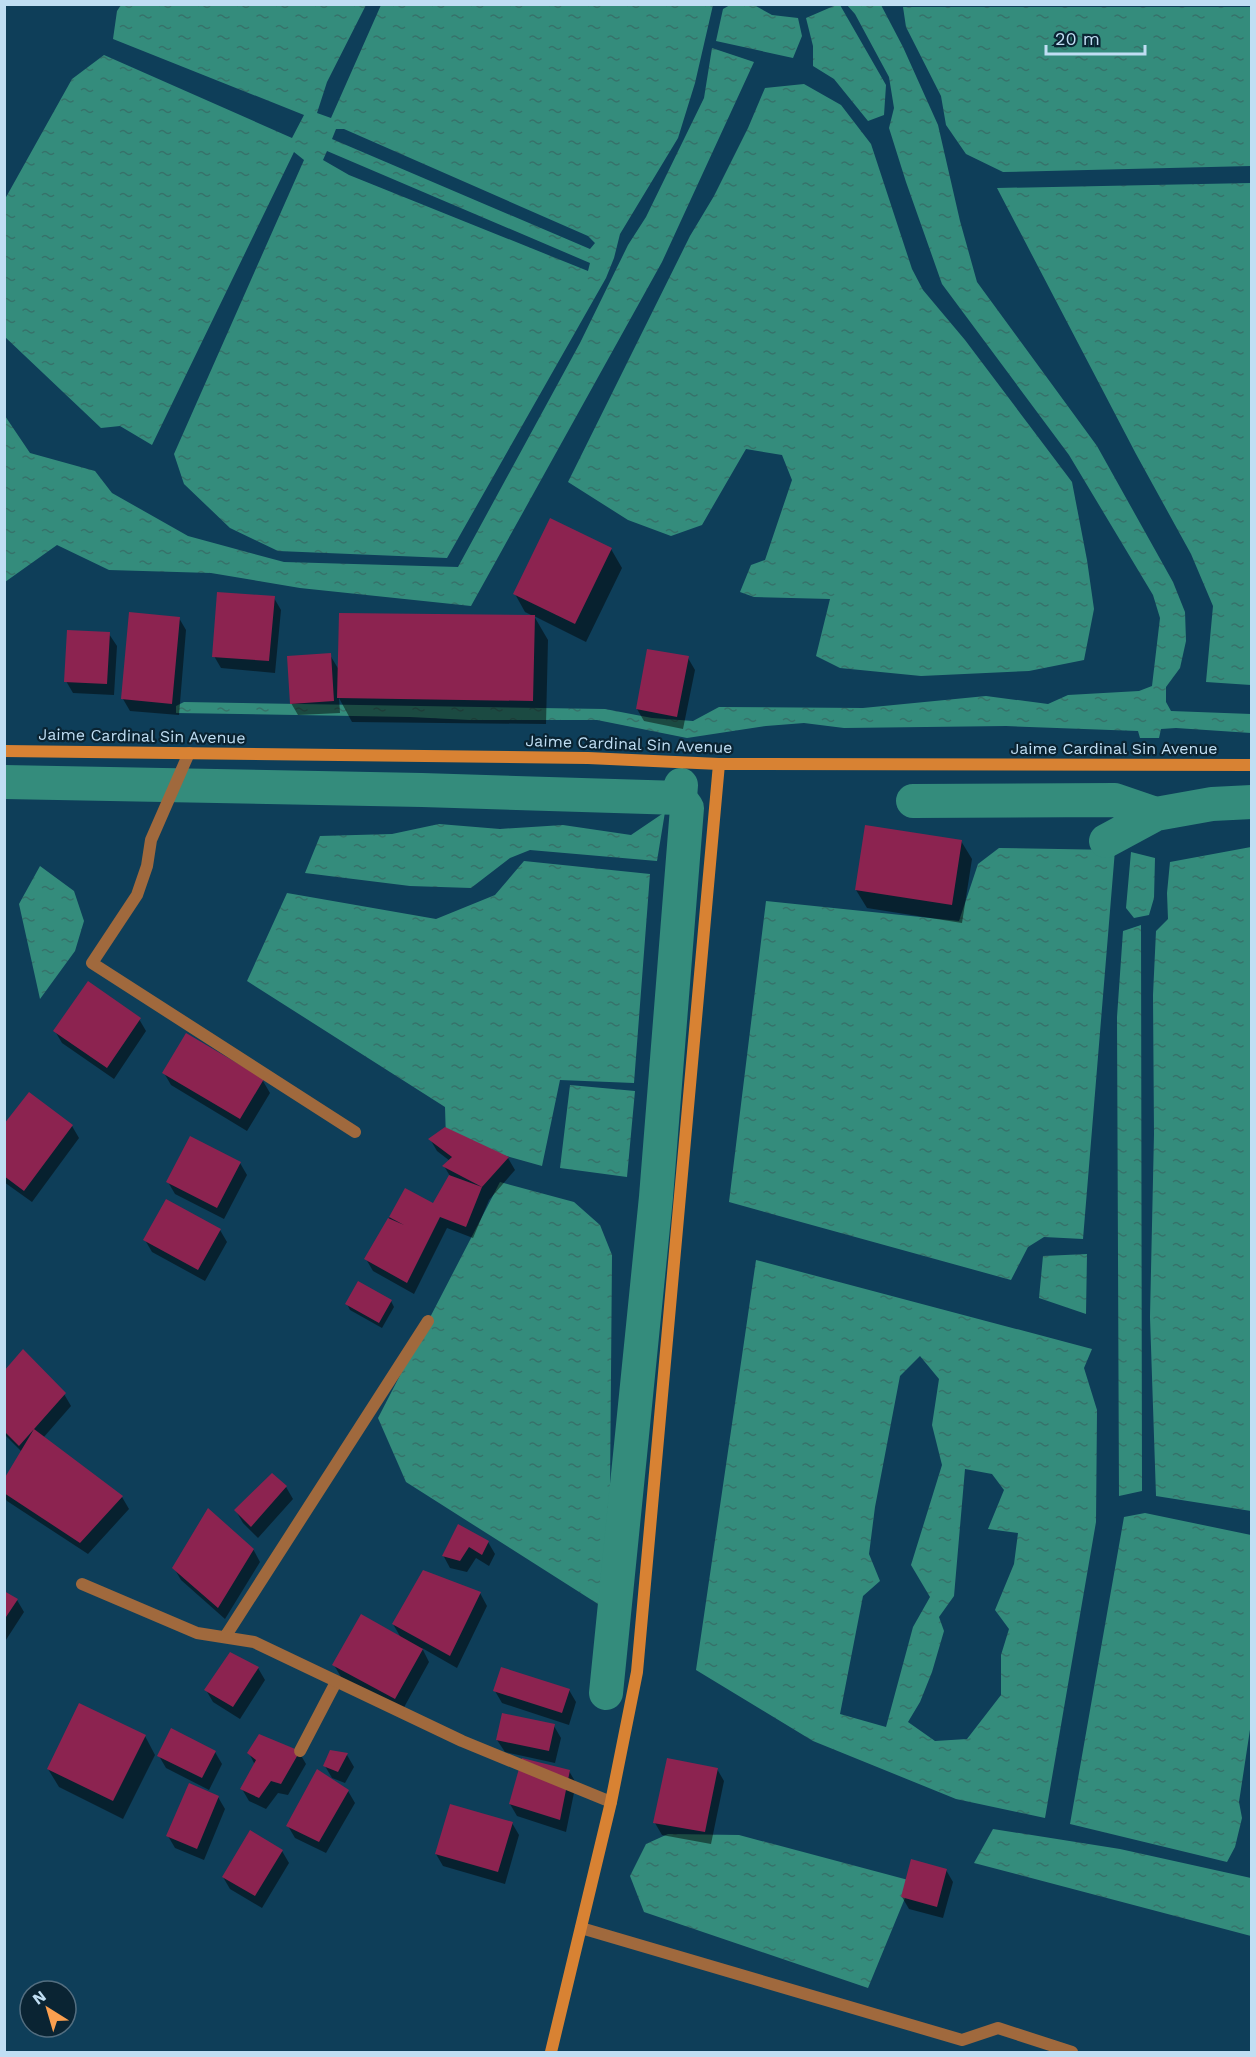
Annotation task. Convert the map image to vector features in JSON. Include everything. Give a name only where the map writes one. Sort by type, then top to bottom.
[{"type":"street","name":"Jaime Cardinal Sin Avenue","points":[[4,751],[588,758],[719,764],[1251,765]]},
{"type":"street","points":[[188,755],[151,840],[147,866],[137,895],[92,963],[355,1132]]},
{"type":"street","points":[[551,2052],[611,1802],[637,1672],[719,764]]},
{"type":"street","points":[[225,1637],[428,1321]]},
{"type":"street","points":[[82,1584],[198,1633],[254,1642],[462,1741],[611,1802]]},
{"type":"street","points":[[300,1751],[336,1682]]},
{"type":"street","points":[[581,1928],[962,2040],[998,2028],[1072,2052]]},
{"type":"water","points":[[121,5],[366,5],[327,82],[317,113],[331,118],[381,5],[713,5],[695,83],[678,138],[620,234],[606,278],[447,558],[278,551],[230,528],[184,484],[174,454],[304,160],[294,152],[152,445],[120,426],[101,428],[5,337],[5,199],[72,79],[104,55],[292,138],[304,115],[113,39],[117,11]],"holes":[[[336,129],[344,129],[588,236],[595,243],[590,249],[332,139]],[[327,151],[590,263],[588,271],[349,175],[323,160]]]},
{"type":"water","points":[[730,5],[754,5],[772,15],[798,18],[802,36],[793,58],[716,41],[723,9]]},
{"type":"water","points":[[840,5],[886,85],[884,115],[868,121],[834,79],[813,66],[813,46],[806,18]]},
{"type":"water","points":[[847,5],[881,5],[903,47],[938,125],[977,282],[1097,446],[1173,582],[1185,612],[1186,641],[1180,668],[1166,687],[1166,702],[1171,711],[1251,714],[1251,733],[1176,728],[1161,729],[1159,738],[1140,738],[1138,731],[1006,726],[844,728],[804,723],[766,726],[687,738],[597,720],[470,720],[176,713],[176,706],[184,702],[605,709],[652,718],[693,721],[719,707],[863,708],[986,696],[1048,704],[1068,695],[1139,691],[1152,686],[1160,618],[1153,595],[1069,455],[942,284],[889,128],[894,108],[889,77],[855,14]]},
{"type":"water","points":[[903,7],[1251,7],[1251,166],[1003,172],[966,154],[946,125],[941,96],[906,27]]},
{"type":"water","points":[[712,48],[754,62],[662,262],[471,606],[300,588],[211,573],[109,570],[57,545],[5,582],[5,416],[30,453],[95,471],[112,493],[188,536],[284,562],[458,567],[580,343],[628,245],[646,217],[704,98]]},
{"type":"water","points":[[804,84],[841,105],[871,144],[912,269],[923,290],[965,340],[1072,482],[1094,609],[1084,660],[1029,671],[921,676],[840,668],[816,656],[830,599],[754,597],[740,592],[751,565],[765,560],[792,480],[782,455],[746,449],[702,525],[671,536],[628,520],[568,482],[690,236],[714,196],[748,128],[765,88]]},
{"type":"water","points":[[1252,183],[1251,685],[1206,682],[1213,606],[1191,554],[997,188]]},
{"type":"water","points":[[1198,797],[1251,797],[1251,810],[1233,811],[1167,826],[1166,798],[1177,802]]},
{"type":"water","points":[[665,812],[657,861],[530,850],[510,858],[471,888],[410,886],[305,873],[320,836],[392,834],[439,824],[500,829],[563,825],[631,835]]},
{"type":"water","points":[[1252,847],[1251,1511],[1156,1496],[1150,1317],[1154,1134],[1153,995],[1156,931],[1168,919],[1167,893],[1170,862]]},
{"type":"water","points":[[999,848],[1115,850],[1083,1239],[1044,1237],[1028,1247],[1011,1280],[729,1202],[766,901],[959,921],[978,864]]},
{"type":"water","points":[[1131,852],[1155,858],[1154,898],[1149,915],[1134,918],[1126,908]]},
{"type":"water","points":[[524,861],[650,874],[634,1083],[560,1080],[542,1166],[446,1139],[445,1107],[247,981],[287,893],[436,919],[495,895]]},
{"type":"water","points":[[40,866],[74,891],[84,921],[75,951],[40,999],[19,904]]},
{"type":"water","points":[[1141,925],[1142,1491],[1119,1496],[1117,1017],[1123,931]]},
{"type":"water","points":[[570,1085],[635,1091],[627,1177],[560,1168]]},
{"type":"water","points":[[500,1182],[574,1202],[600,1225],[612,1255],[609,1611],[406,1482],[378,1418]]},
{"type":"water","points":[[1087,1254],[1086,1314],[1039,1298],[1043,1256]]},
{"type":"water","points":[[756,1260],[1092,1349],[1084,1368],[1097,1410],[1096,1522],[1045,1818],[956,1799],[813,1741],[696,1670]],"holes":[[[920,1356],[939,1379],[932,1425],[942,1465],[911,1565],[930,1597],[913,1627],[886,1727],[840,1714],[863,1596],[880,1581],[869,1554],[875,1507],[900,1376]],[[965,1469],[992,1474],[1004,1490],[988,1529],[1018,1533],[1014,1564],[995,1610],[1009,1629],[1001,1655],[1001,1695],[967,1739],[935,1741],[908,1722],[920,1702],[932,1672],[944,1631],[939,1617],[954,1596]]]},
{"type":"water","points":[[1145,1513],[1251,1535],[1251,1723],[1239,1802],[1242,1818],[1235,1847],[1227,1862],[1070,1824],[1124,1517]]},
{"type":"water","points":[[993,1829],[1120,1849],[1251,1878],[1251,1936],[974,1863]]},
{"type":"water","points":[[668,1834],[739,1835],[912,1881],[868,1988],[644,1912],[630,1876],[646,1844]]},
{"type":"building","points":[[550,518],[612,548],[575,624],[513,594]]},
{"type":"building","points":[[217,592],[275,596],[269,661],[212,657]]},
{"type":"building","points":[[129,612],[180,617],[172,704],[121,699]]},
{"type":"building","points":[[339,613],[535,615],[533,701],[337,698]]},
{"type":"building","points":[[67,630],[110,632],[107,684],[64,682]]},
{"type":"building","points":[[647,649],[689,656],[677,717],[636,709]]},
{"type":"building","points":[[331,653],[334,701],[290,704],[287,656]]},
{"type":"building","points":[[865,825],[962,840],[952,905],[855,890]]},
{"type":"building","points":[[88,981],[141,1018],[107,1068],[53,1031]]},
{"type":"building","points":[[186,1033],[264,1079],[240,1119],[162,1073]]},
{"type":"building","points":[[29,1092],[73,1125],[24,1191],[4,1176],[4,1124]]},
{"type":"building","points":[[445,1127],[509,1157],[482,1187],[442,1166],[452,1157],[428,1139]]},
{"type":"building","points":[[190,1136],[241,1162],[217,1208],[166,1182]]},
{"type":"building","points":[[449,1175],[482,1187],[466,1227],[440,1217],[407,1283],[364,1259],[388,1218],[404,1225],[389,1217],[405,1188],[433,1203]]},
{"type":"building","points":[[166,1199],[221,1229],[198,1270],[143,1240]]},
{"type":"building","points":[[358,1281],[392,1300],[379,1323],[345,1304]]},
{"type":"building","points":[[23,1349],[66,1393],[19,1446],[4,1431],[4,1371]]},
{"type":"building","points":[[34,1429],[123,1496],[80,1543],[4,1493],[4,1479]]},
{"type":"building","points":[[272,1473],[287,1486],[251,1527],[234,1510]]},
{"type":"building","points":[[208,1508],[254,1549],[218,1608],[172,1568]]},
{"type":"building","points":[[458,1524],[489,1541],[482,1555],[469,1547],[460,1561],[442,1556]]},
{"type":"building","points":[[423,1570],[481,1592],[450,1656],[392,1624]]},
{"type":"building","points":[[4,1591],[18,1599],[4,1620]]},
{"type":"building","points":[[361,1614],[423,1649],[395,1699],[332,1665]]},
{"type":"building","points":[[230,1652],[259,1667],[233,1707],[204,1690]]},
{"type":"building","points":[[501,1667],[570,1689],[562,1713],[493,1691]]},
{"type":"building","points":[[79,1703],[146,1735],[113,1801],[47,1769]]},
{"type":"building","points":[[502,1713],[555,1724],[549,1751],[496,1740]]},
{"type":"building","points":[[171,1728],[216,1751],[202,1778],[157,1756]]},
{"type":"building","points":[[259,1734],[300,1751],[281,1784],[271,1781],[259,1798],[240,1789],[256,1760],[247,1753]]},
{"type":"building","points":[[330,1750],[348,1753],[338,1772],[323,1766]]},
{"type":"building","points":[[522,1758],[570,1770],[560,1820],[509,1804]]},
{"type":"building","points":[[667,1758],[718,1768],[705,1832],[653,1823]]},
{"type":"building","points":[[317,1769],[349,1790],[319,1842],[286,1826]]},
{"type":"building","points":[[189,1783],[219,1796],[197,1849],[166,1836]]},
{"type":"building","points":[[450,1804],[513,1822],[498,1872],[435,1854]]},
{"type":"building","points":[[250,1830],[283,1850],[255,1896],[222,1877]]},
{"type":"building","points":[[911,1859],[947,1869],[937,1907],[901,1897]]},
{"type":"waterway","points":[[4,782],[422,790],[680,798]]},
{"type":"waterway","points":[[606,1693],[656,1197],[687,808],[680,798],[681,785]]},
{"type":"waterway","points":[[913,801],[1115,800],[1156,814]]},
{"type":"waterway","points":[[1106,841],[1156,814],[1212,804],[1252,802]]}]
